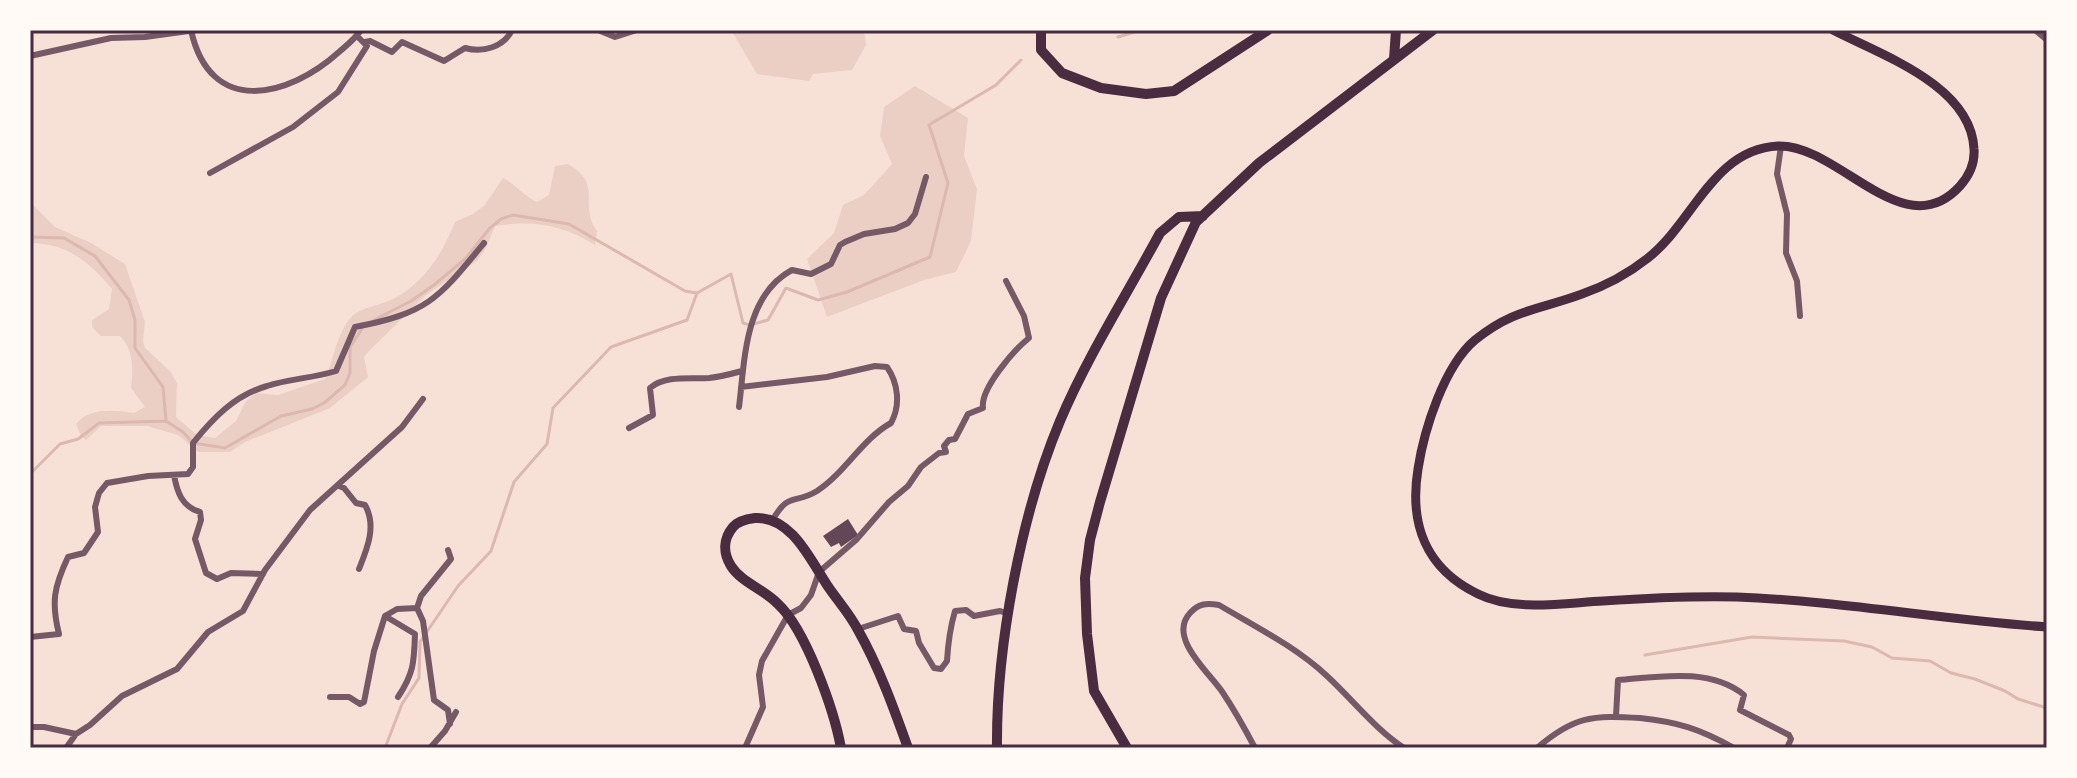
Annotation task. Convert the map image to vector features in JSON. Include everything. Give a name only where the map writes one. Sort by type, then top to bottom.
[{"type":"highway","points":[[1041,30],[1041,50],[1062,73],[1101,88],[1146,94],[1174,91],[1268,30]]},
{"type":"highway","points":[[1394,59],[1396,30]]},
{"type":"highway","points":[[1127,748],[1094,691],[1087,634],[1085,578],[1090,540],[1161,298],[1196,222],[1259,163],[1433,30]]},
{"type":"highway","points":[[997,748],[999,693],[1009,614],[1030,510],[1042,471],[1068,404],[1160,233],[1179,217],[1203,216]]},
{"type":"highway","points":[[841,748],[800,633],[777,602],[740,575],[724,553],[727,536],[736,524],[762,518],[793,535],[858,629],[908,748]]},
{"type":"main road","points":[[1833,30],[1924,77],[1949,96],[1961,109],[1973,138],[1975,152],[1969,173],[1946,199],[1918,206],[1903,204],[1871,190],[1812,152],[1781,146],[1760,149],[1726,167],[1651,256],[1627,272],[1582,294],[1527,309],[1500,322],[1465,349],[1433,411],[1421,449],[1416,476],[1418,529],[1432,557],[1451,576],[1478,594],[1513,602],[1539,604],[1734,597],[2047,627]]},
{"type":"street","points":[[30,56],[111,38],[193,30],[195,49],[204,66],[218,80],[249,90],[286,87],[322,67],[359,33],[367,46],[338,92],[293,127],[210,173]]},
{"type":"street","points":[[365,42],[370,41],[392,52],[402,42],[444,61],[465,48],[475,51],[501,44],[512,30]]},
{"type":"street","points":[[598,30],[615,37],[637,30]]},
{"type":"street","points":[[2035,30],[2047,40]]},
{"type":"street","points":[[1781,146],[1777,174],[1787,214],[1786,253],[1797,281],[1800,316]]},
{"type":"street","points":[[739,407],[742,371],[755,313],[761,300],[784,274],[792,270],[811,274],[831,264],[840,245],[845,242],[908,223],[915,214],[926,177]]},
{"type":"street","points":[[30,637],[59,634],[53,609],[57,581],[68,557],[84,553],[98,532],[95,507],[99,493],[107,483],[148,476],[188,474],[193,467],[193,443],[219,413],[266,386],[336,371],[355,327],[393,319],[426,305],[445,290],[484,243]]},
{"type":"street","points":[[745,748],[763,707],[759,675],[762,661],[788,615],[801,608],[811,595],[819,572],[856,540],[889,502],[908,486],[921,467],[939,453],[946,452],[944,446],[955,439],[968,414],[983,408],[987,391],[1004,363],[1029,338],[1024,316],[1006,281]]},
{"type":"street","points":[[741,387],[827,377],[875,366],[887,367],[897,381],[891,423],[815,492],[788,500],[780,506],[772,521]]},
{"type":"street","points":[[629,428],[653,415],[650,388],[653,385],[742,371]]},
{"type":"street","points":[[66,748],[76,734],[122,696],[177,669],[208,632],[243,611],[263,574],[310,510],[402,427],[423,399]]},
{"type":"street","points":[[174,475],[185,504],[200,512],[201,520],[195,539],[206,573],[217,579],[231,573],[263,574]]},
{"type":"street","points":[[339,486],[356,503],[365,505],[369,512],[370,542],[359,569]]},
{"type":"street","points":[[448,550],[451,559],[421,596],[417,608],[423,621],[434,700],[448,710],[450,724]]},
{"type":"street","points":[[1255,748],[1183,633],[1184,620],[1193,609],[1205,603],[1219,605],[1302,655],[1404,748]]},
{"type":"street","points":[[330,697],[349,697],[360,704],[364,702],[385,616],[397,609],[417,608]]},
{"type":"street","points":[[858,629],[898,616],[904,629],[916,631],[919,643],[934,668],[941,669],[947,661],[947,638],[952,631],[955,611],[966,610],[974,616],[1000,611],[1009,614]]},
{"type":"street","points":[[385,616],[415,634],[415,662],[410,679],[398,697]]},
{"type":"street","points":[[1616,716],[1618,680],[1665,676],[1702,678],[1744,695],[1740,710],[1789,735],[1791,739],[1787,748]]},
{"type":"street","points":[[430,748],[456,712]]},
{"type":"street","points":[[1537,748],[1553,734],[1575,722],[1604,715],[1682,724],[1703,731],[1734,748]]},
{"type":"street","points":[[30,727],[76,734]]},
{"type":"shaded area","points":[[731,30],[864,30],[866,45],[852,70],[813,74],[809,81],[757,74]]},
{"type":"shaded area","points":[[915,86],[968,118],[964,156],[977,189],[971,241],[956,272],[924,280],[827,317],[807,259],[834,233],[843,205],[864,195],[892,164],[880,136],[884,107]]},
{"type":"shaded area","points":[[568,164],[579,172],[588,187],[590,212],[597,231],[595,245],[571,233],[546,226],[495,226],[477,261],[426,295],[369,351],[364,357],[368,377],[330,408],[245,442],[230,452],[198,452],[178,435],[147,426],[101,426],[86,440],[81,436],[76,424],[88,415],[111,411],[134,413],[145,407],[131,388],[132,360],[125,342],[120,336],[101,336],[92,327],[92,320],[109,309],[112,289],[95,270],[66,250],[30,243],[30,202],[55,227],[91,243],[125,264],[145,322],[145,348],[170,371],[177,383],[176,417],[197,435],[215,438],[236,421],[246,401],[256,393],[278,395],[325,379],[339,339],[352,316],[393,299],[423,276],[438,256],[455,222],[484,206],[503,178],[537,202],[549,195],[555,166]]},
{"type":"building","points":[[848,519],[858,535],[841,547],[839,543],[831,547],[823,536]]},
{"type":"waterway","points":[[1118,37],[1141,30]]},
{"type":"waterway","points":[[385,748],[402,704],[419,678],[420,642],[458,586],[491,551],[514,482],[547,444],[553,408],[611,347],[687,320],[697,293],[731,274],[743,323],[750,325],[768,320],[786,288],[818,300],[847,292],[930,257],[948,183],[929,125],[996,85],[1021,60]]},
{"type":"waterway","points":[[374,320],[434,285],[465,259],[490,228],[501,219],[513,215],[569,224],[685,291],[697,293]]},
{"type":"waterway","points":[[30,237],[64,238],[95,256],[129,300],[135,320],[135,348],[163,387],[166,421],[193,443],[225,448],[281,416],[324,403],[345,385],[350,373],[350,347],[364,326]]},
{"type":"waterway","points":[[30,474],[60,444],[78,439],[99,423],[166,421]]},
{"type":"waterway","points":[[1645,655],[1752,637],[1844,641],[1872,647],[1892,658],[1930,661],[1951,673],[1975,679],[2018,699],[2047,708]]}]
